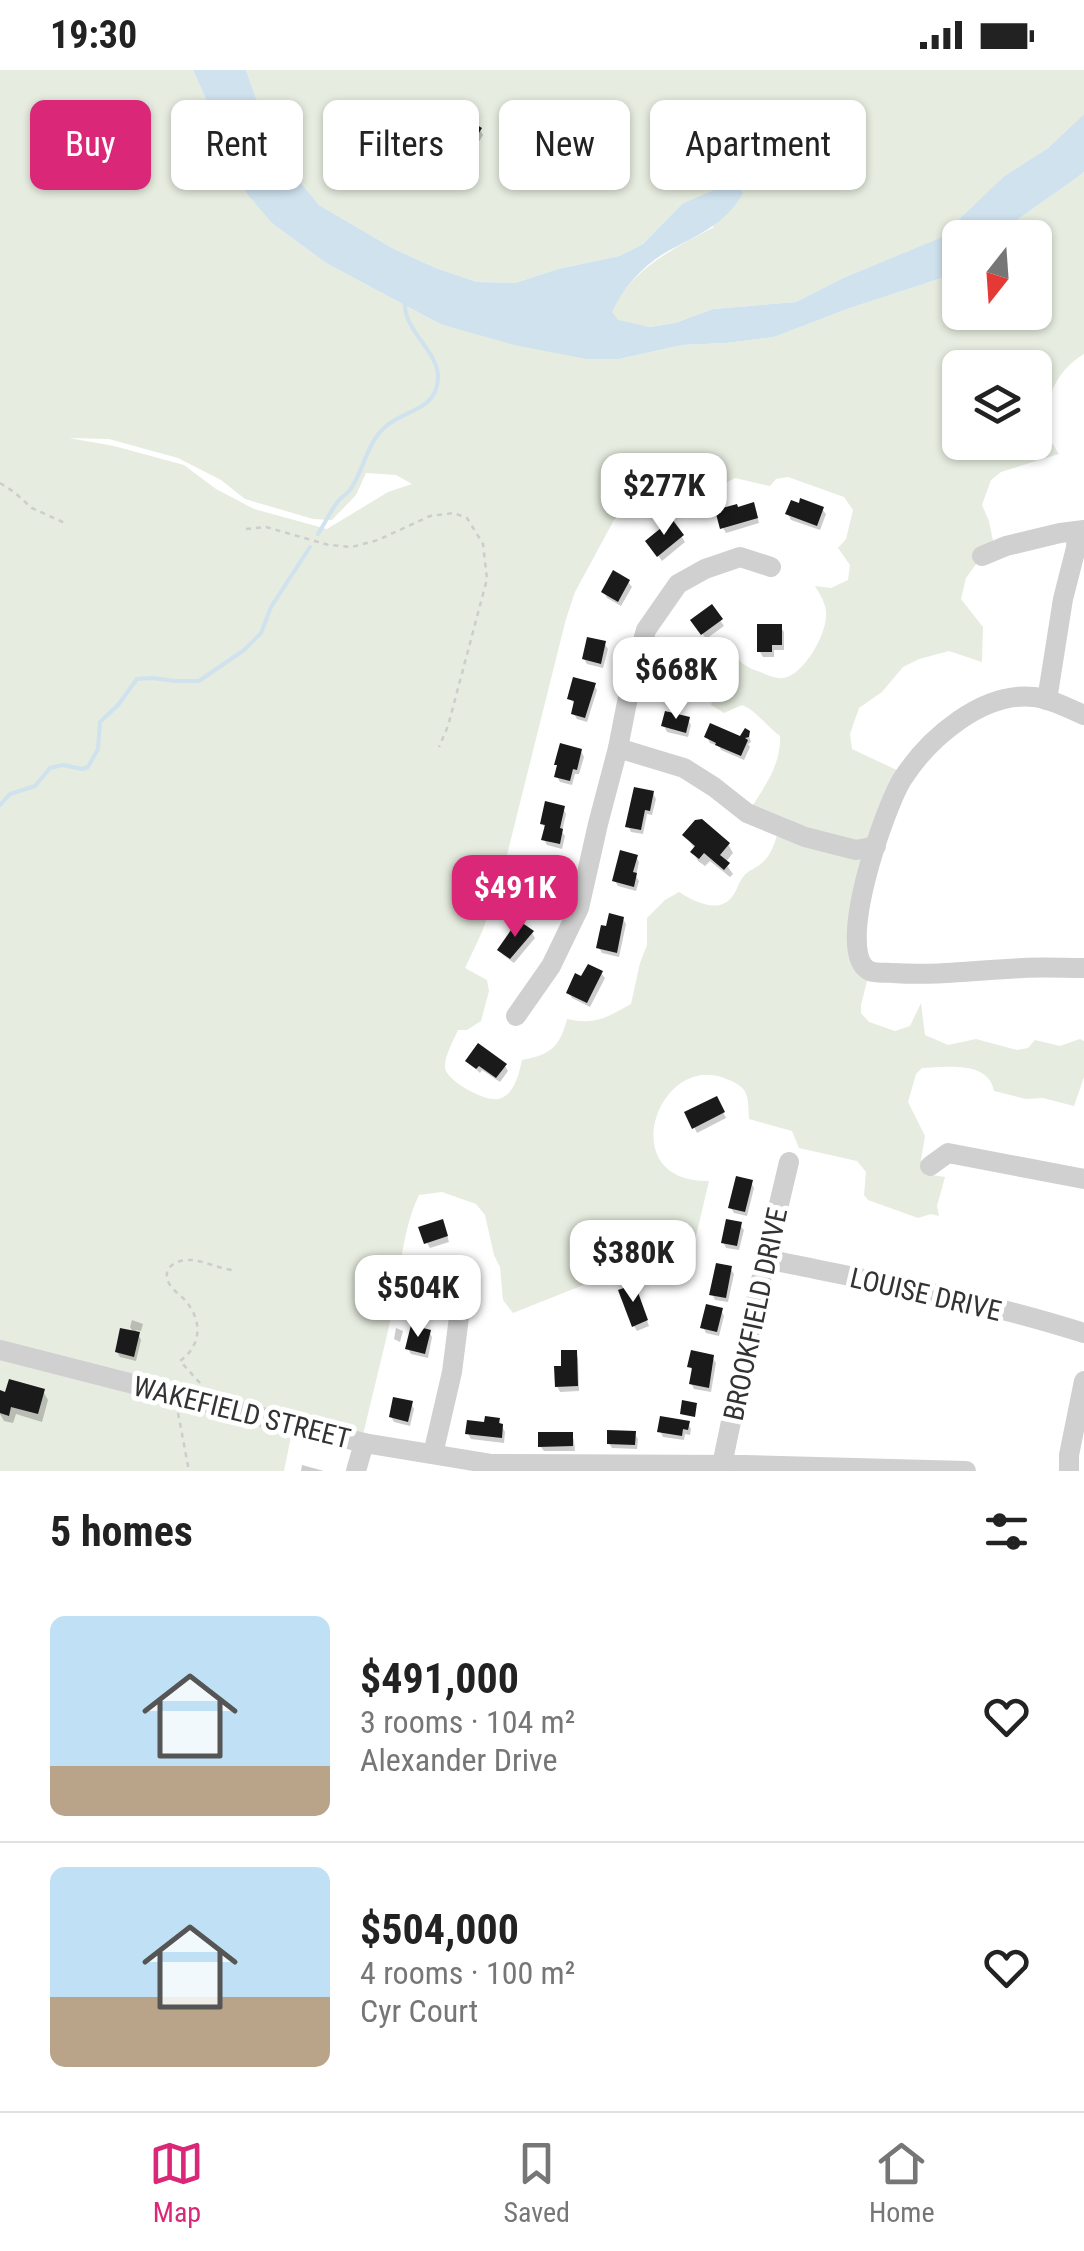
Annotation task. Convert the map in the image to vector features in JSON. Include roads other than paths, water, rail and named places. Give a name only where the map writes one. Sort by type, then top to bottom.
[{"type":"street","points":[[982,556],[1006,546],[1080,531],[1047,700]]},
{"type":"street","points":[[516,1016],[551,966],[578,908],[646,630],[678,584],[705,569],[740,556],[771,567]]},
{"type":"street","points":[[1084,715],[1047,700],[1015,697],[972,712],[929,745],[902,780],[887,810],[858,918],[857,953],[870,972],[914,975],[1084,968]]},
{"type":"street","points":[[618,748],[684,768],[747,813],[804,838],[856,850],[876,846]]},
{"type":"street","points":[[930,1166],[948,1153],[1084,1179]]},
{"type":"street","name":"BROOKFIELD DRIVE","points":[[722,1465],[789,1162]]},
{"type":"street","name":"LOUISE DRIVE","points":[[766,1258],[1084,1333]]},
{"type":"street","points":[[433,1454],[459,1317],[454,1286]]},
{"type":"street","name":"WAKEFIELD STREET","points":[[0,1350],[133,1374],[364,1442],[508,1464],[966,1471]]},
{"type":"street","points":[[1069,1471],[1084,1381]]},
{"type":"street","points":[[356,1471],[364,1442]]},
{"type":"water","points":[[193,70],[246,70],[257,100],[206,100]]},
{"type":"water","points":[[1084,114],[1084,172],[1018,220],[959,220],[1003,177],[1048,148]]},
{"type":"water","points":[[303,185],[319,205],[394,249],[477,282],[515,283],[619,256],[643,244],[682,204],[714,190],[741,190],[743,193],[728,214],[655,260],[622,295],[612,312],[618,320],[650,327],[675,323],[713,309],[796,302],[942,236],[942,278],[774,337],[682,345],[619,359],[587,359],[514,345],[440,324],[326,263],[273,224],[245,190],[303,190]]},
{"type":"waterway","points":[[318,534],[355,482],[378,435],[391,422],[425,404],[436,389],[437,368],[409,322],[405,302]]},
{"type":"waterway","points":[[0,805],[10,794],[35,786],[50,768],[88,767],[98,749],[100,722],[137,679],[199,681],[244,650],[261,633],[271,607],[310,547]]}]
